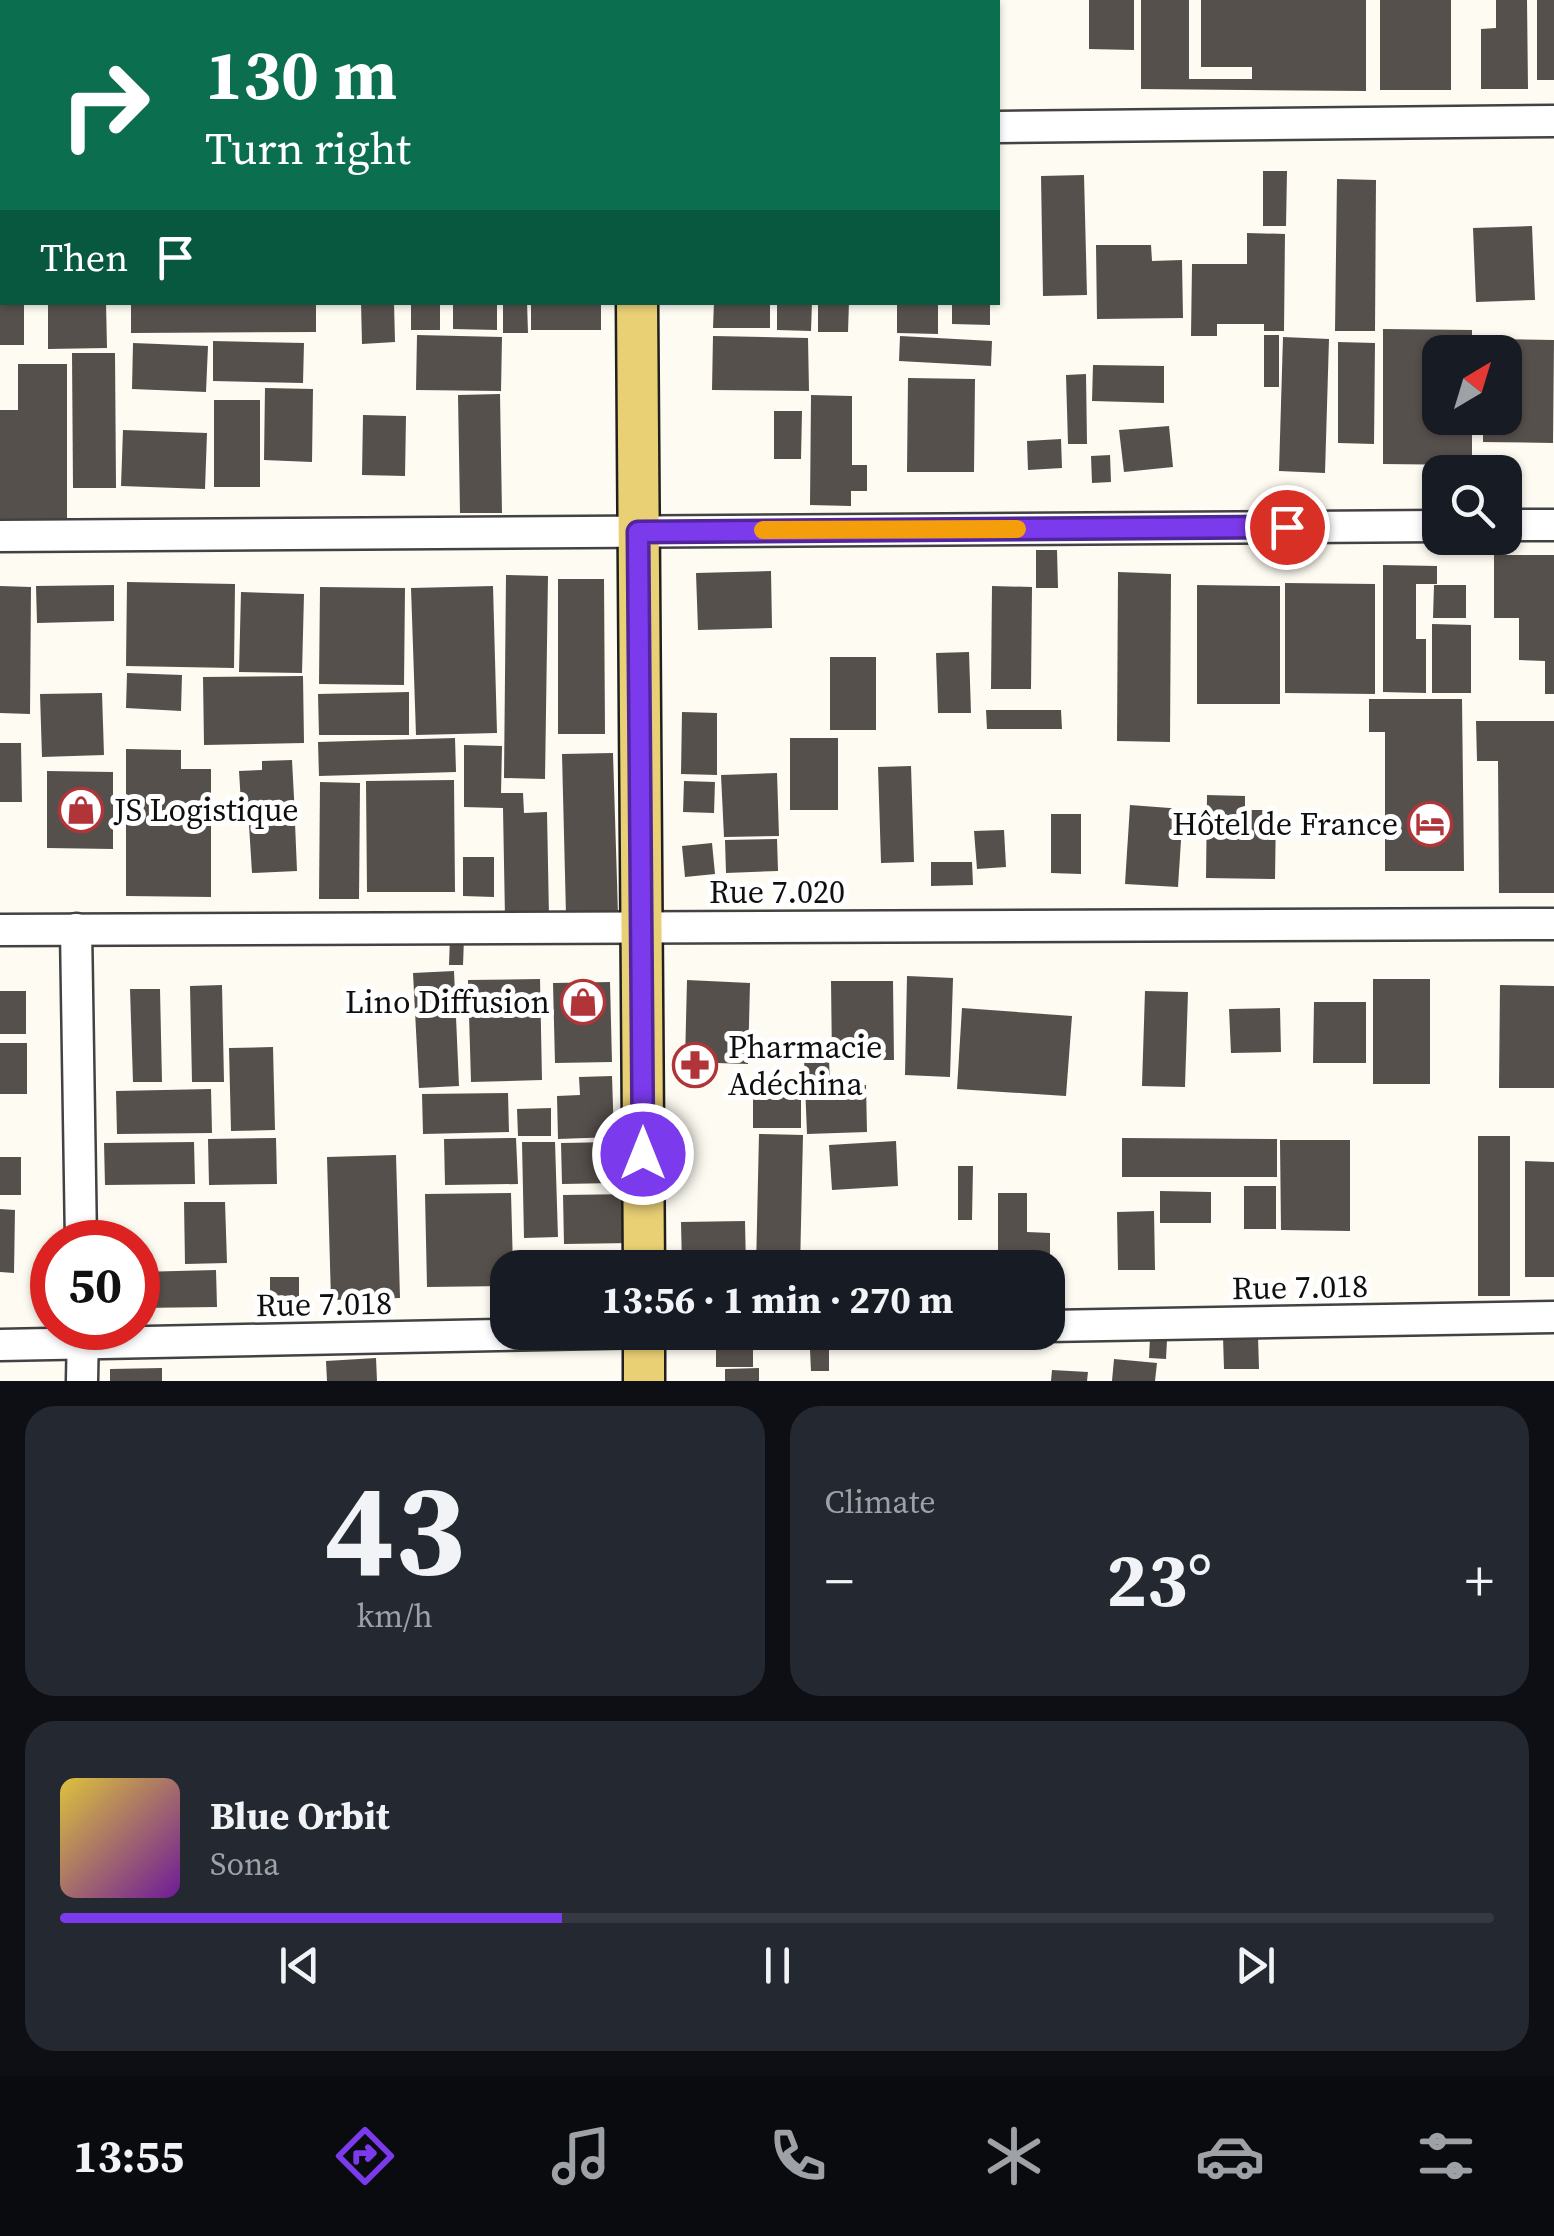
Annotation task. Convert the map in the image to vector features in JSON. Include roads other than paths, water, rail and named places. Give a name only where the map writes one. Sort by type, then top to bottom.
[{"type":"main road","points":[[636,305],[644,1250]]},
{"type":"main road","points":[[644,1381],[646,1350]]},
{"type":"street","points":[[1000,128],[1554,121]]},
{"type":"street","points":[[1522,525],[1554,525]]},
{"type":"street","points":[[0,536],[1422,526]]},
{"type":"street","name":"Rue 7.020","points":[[0,930],[1554,924]]},
{"type":"street","points":[[76,930],[81,1220]]},
{"type":"street","name":"Rue 7.018","points":[[1065,1326],[1554,1317]]},
{"type":"street","name":"Rue 7.018","points":[[160,1335],[490,1333]]},
{"type":"street","name":"Rue 7.018","points":[[0,1345],[30,1342]]},
{"type":"street","points":[[82,1381],[83,1350]]},
{"type":"place","name":"JS Logistique","points":[[81,810]]},
{"type":"place","name":"Hôtel de France","points":[[1430,824]]},
{"type":"place","name":"Lino Diffusion","points":[[583,1002]]},
{"type":"place","name":"Pharmacie Adéchina","points":[[695,1065]]}]
